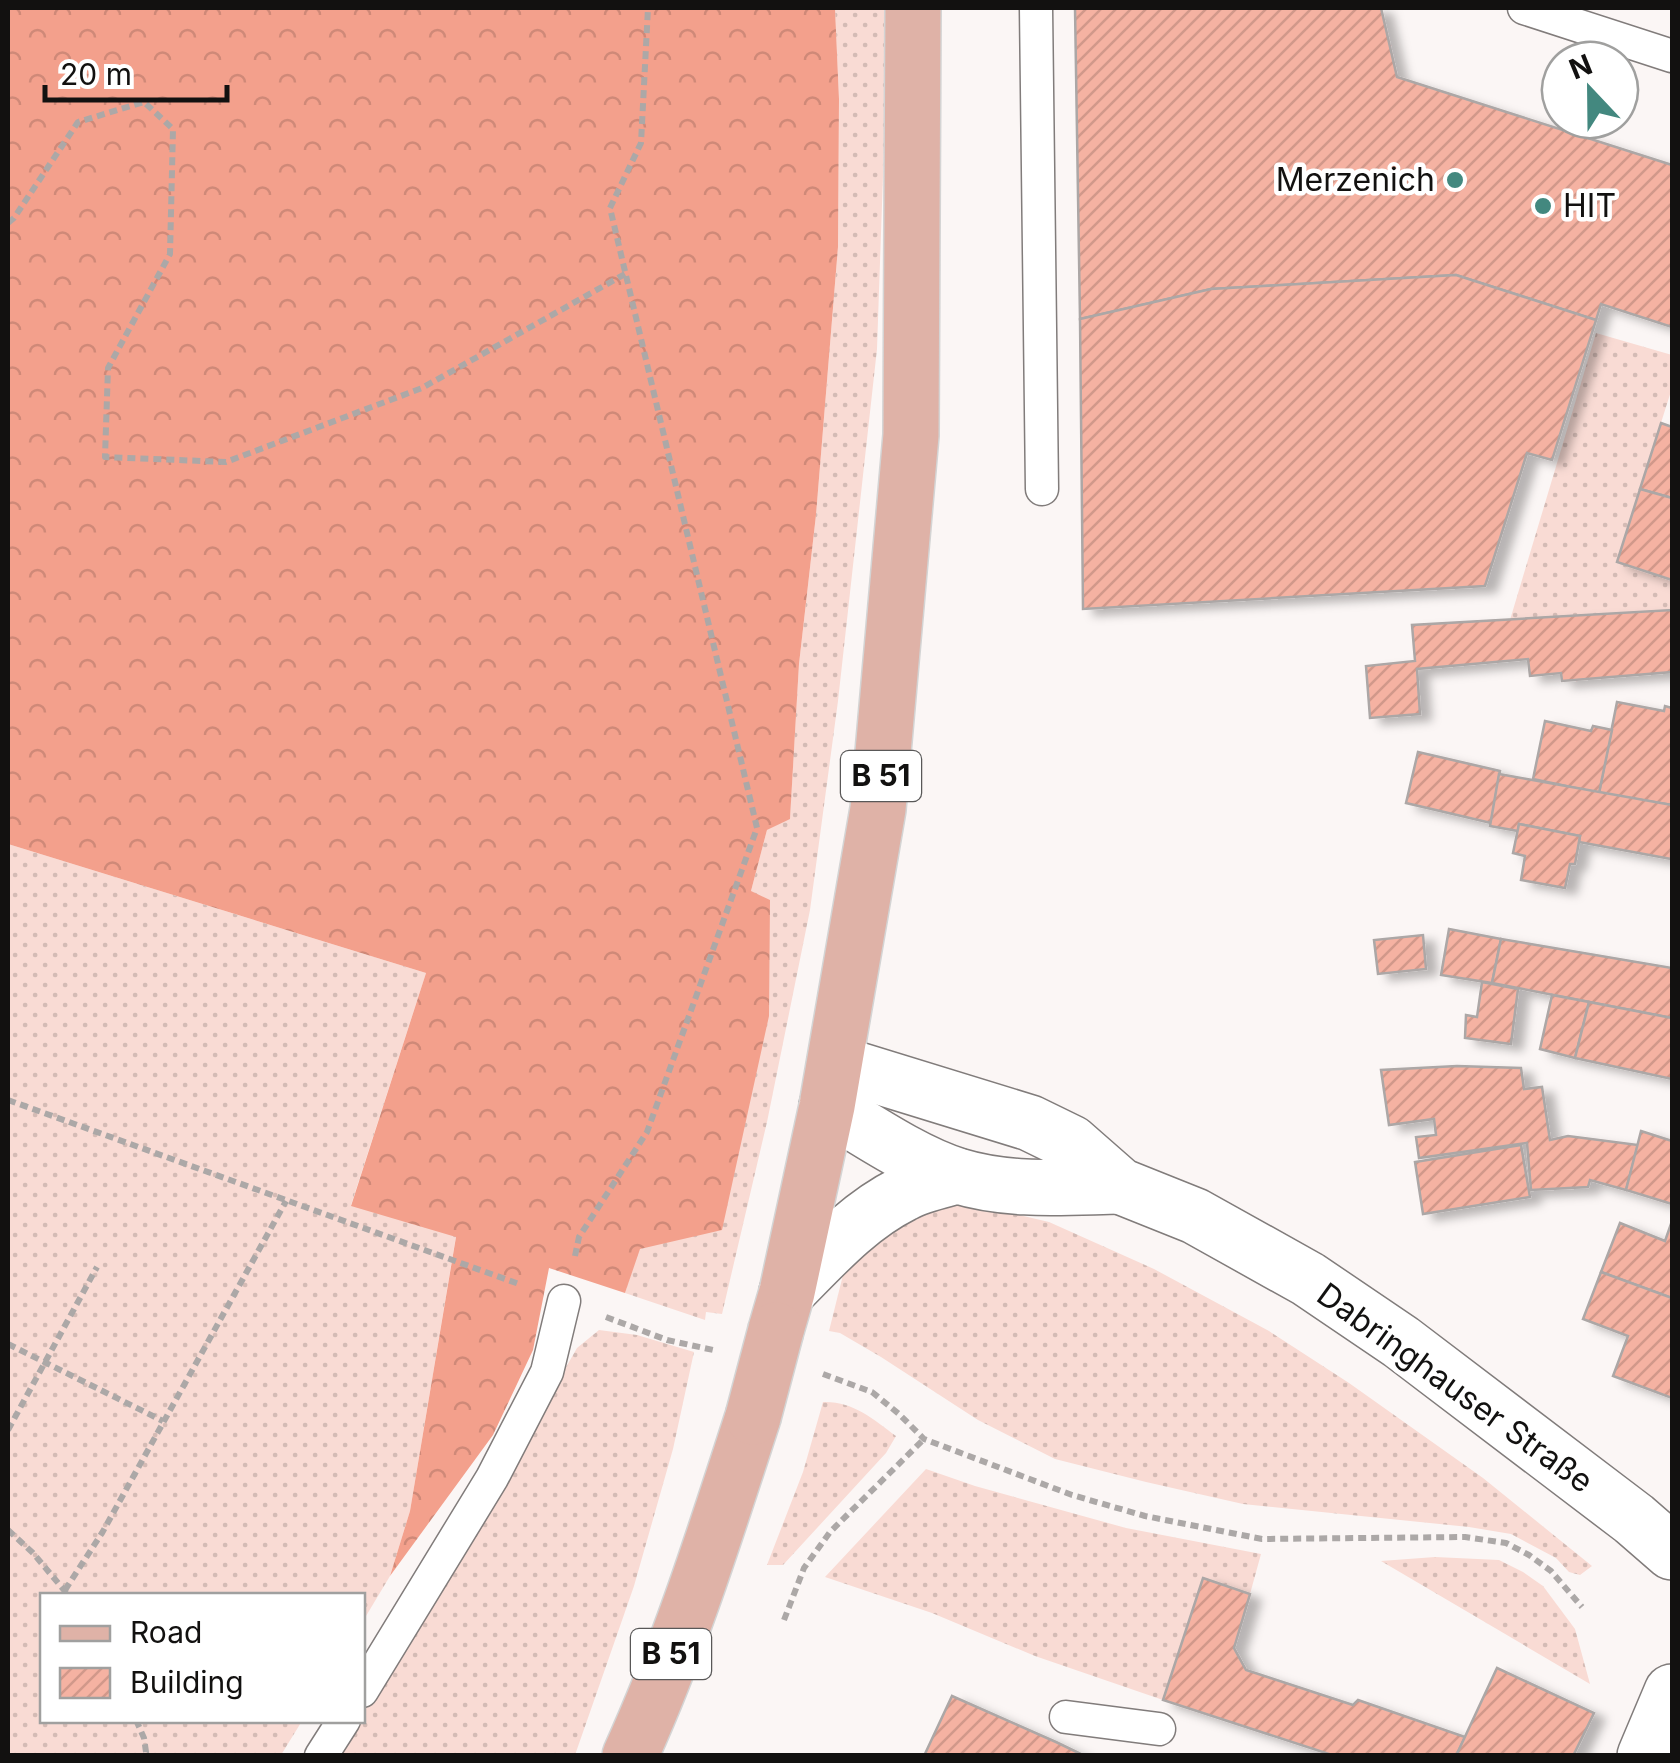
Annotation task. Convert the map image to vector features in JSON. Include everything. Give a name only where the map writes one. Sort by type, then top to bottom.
[{"type":"main road","name":"B 51","points":[[630,1756],[710,1551],[782,1311],[831,1084],[878,809],[908,487],[913,8]]},
{"type":"main road","name":"Dabringhauser Straße","points":[[831,1084],[901,1150],[956,1176],[1022,1188],[1120,1186]]},
{"type":"main road","name":"Dabringhauser Straße","points":[[831,1084],[1030,1123],[1071,1143],[1120,1186],[1195,1216],[1308,1279],[1402,1342],[1672,1552]]},
{"type":"main road","points":[[782,1311],[852,1227],[907,1192],[956,1176]]},
{"type":"main road","points":[[1645,1756],[1672,1692]]},
{"type":"lane","points":[[1036,8],[1042,490]]},
{"type":"lane","points":[[1524,8],[1672,56]]},
{"type":"lane","points":[[365,1686],[492,1478],[538,1390],[547,1372],[564,1301]]},
{"type":"lane","points":[[1066,1717],[1159,1728]]},
{"type":"lane","points":[[322,1756],[342,1723]]},
{"type":"path","points":[[564,1301],[579,1237],[647,1132],[757,828],[610,208],[640,142],[648,8]]},
{"type":"path","points":[[8,223],[78,122],[144,102],[173,129],[170,254],[108,368],[104,457],[226,462],[422,388],[624,274]]},
{"type":"path","points":[[8,1100],[667,1340],[722,1352]]},
{"type":"path","points":[[8,1530],[67,1592],[286,1200]]},
{"type":"path","points":[[8,1430],[97,1267]]},
{"type":"path","points":[[8,1344],[164,1421]]},
{"type":"path","points":[[814,1372],[872,1392],[924,1439],[1090,1500],[1146,1516],[1262,1538],[1465,1537],[1506,1544],[1551,1571],[1582,1607]]},
{"type":"path","points":[[784,1620],[804,1568],[830,1532],[924,1439]]},
{"type":"path","points":[[137,1723],[144,1738],[144,1756]]},
{"type":"shaded area","points":[[835,8],[884,8],[877,349],[838,701],[810,910],[767,1122],[722,1314],[706,1312],[705,1320],[625,1293],[767,830],[790,818],[799,664],[816,515],[838,247]]},
{"type":"shaded area","points":[[1596,333],[1672,355],[1672,388],[1617,562],[1672,580],[1672,610],[1510,620]]},
{"type":"shaded area","points":[[8,844],[426,973],[351,1205],[456,1236],[410,1511],[390,1576],[365,1618],[365,1593],[40,1593],[40,1723],[301,1723],[281,1755],[8,1755]]},
{"type":"shaded area","points":[[931,1205],[977,1205],[1049,1222],[1154,1269],[1269,1331],[1483,1478],[1592,1566],[1580,1575],[1569,1572],[1556,1558],[1511,1534],[1243,1504],[1146,1482],[1055,1459],[978,1420],[881,1357],[840,1333],[829,1331],[843,1275],[868,1244]]},
{"type":"shaded area","points":[[599,1330],[637,1335],[694,1352],[673,1449],[634,1586],[575,1755],[335,1756],[356,1723],[365,1723],[365,1708],[577,1348]]},
{"type":"shaded area","points":[[823,1402],[853,1408],[896,1436],[886,1453],[783,1565],[767,1565],[803,1472]]},
{"type":"shaded area","points":[[926,1469],[1126,1528],[1261,1554],[1250,1594],[1203,1578],[1163,1700],[825,1577]]},
{"type":"shaded area","points":[[1435,1557],[1499,1560],[1543,1586],[1575,1629],[1590,1684],[1381,1561]]},
{"type":"green space","points":[[8,8],[835,8],[838,247],[816,515],[799,664],[790,819],[767,830],[751,891],[770,900],[769,1016],[722,1230],[640,1249],[625,1293],[549,1268],[533,1350],[493,1435],[390,1576],[410,1511],[456,1237],[351,1206],[426,973],[8,844]]},
{"type":"building","points":[[1075,8],[1381,8],[1397,77],[1540,123],[1540,140],[1594,140],[1672,165],[1672,327],[1601,304],[1596,320],[1456,275],[1211,289],[1080,319]]},
{"type":"building","points":[[1456,275],[1596,320],[1552,460],[1527,453],[1485,586],[1083,609],[1080,319],[1211,289]]},
{"type":"building","points":[[1661,423],[1672,427],[1672,498],[1640,489]]},
{"type":"building","points":[[1640,489],[1672,498],[1672,580],[1617,562]]},
{"type":"building","points":[[1672,610],[1672,672],[1562,681],[1561,673],[1530,676],[1528,659],[1417,669],[1420,714],[1370,718],[1366,666],[1415,661],[1412,625]]},
{"type":"building","points":[[1617,702],[1664,711],[1665,706],[1672,708],[1672,805],[1599,793]]},
{"type":"building","points":[[1545,721],[1591,731],[1593,726],[1612,730],[1599,793],[1533,779]]},
{"type":"building","points":[[1418,752],[1500,771],[1491,823],[1406,803]]},
{"type":"building","points":[[1499,774],[1672,805],[1671,859],[1579,842],[1580,836],[1519,824],[1518,831],[1490,826]]},
{"type":"building","points":[[1519,824],[1580,836],[1565,888],[1521,880],[1525,856],[1513,853]]},
{"type":"building","points":[[1449,929],[1501,939],[1492,983],[1441,975]]},
{"type":"building","points":[[1423,935],[1426,969],[1378,974],[1374,940]]},
{"type":"building","points":[[1501,939],[1672,968],[1672,1018],[1492,983]]},
{"type":"building","points":[[1482,982],[1518,989],[1511,1044],[1465,1038],[1466,1015],[1477,1017]]},
{"type":"building","points":[[1552,995],[1589,1002],[1575,1058],[1540,1049]]},
{"type":"building","points":[[1589,1002],[1672,1018],[1672,1079],[1575,1058]]},
{"type":"building","points":[[1521,1068],[1524,1089],[1542,1087],[1550,1140],[1568,1136],[1638,1145],[1626,1190],[1590,1180],[1588,1187],[1531,1190],[1527,1143],[1419,1158],[1416,1137],[1436,1135],[1434,1119],[1389,1125],[1381,1070]]},
{"type":"building","points":[[1641,1131],[1672,1141],[1672,1204],[1626,1190]]},
{"type":"building","points":[[1521,1145],[1530,1197],[1423,1214],[1415,1162]]},
{"type":"building","points":[[1672,1221],[1672,1298],[1601,1272],[1620,1223],[1665,1241]]},
{"type":"building","points":[[1601,1272],[1672,1298],[1672,1398],[1613,1376],[1628,1336],[1583,1319]]},
{"type":"building","points":[[1203,1578],[1250,1594],[1234,1648],[1246,1670],[1353,1705],[1358,1700],[1465,1737],[1456,1756],[1335,1756],[1163,1700]]},
{"type":"building","points":[[1497,1668],[1594,1713],[1573,1756],[1456,1756]]},
{"type":"building","points":[[952,1696],[1056,1742],[1085,1756],[924,1756]]},
{"type":"place","name":"Merzenich","points":[[1455,180]]},
{"type":"place","name":"HIT","points":[[1543,206]]}]
